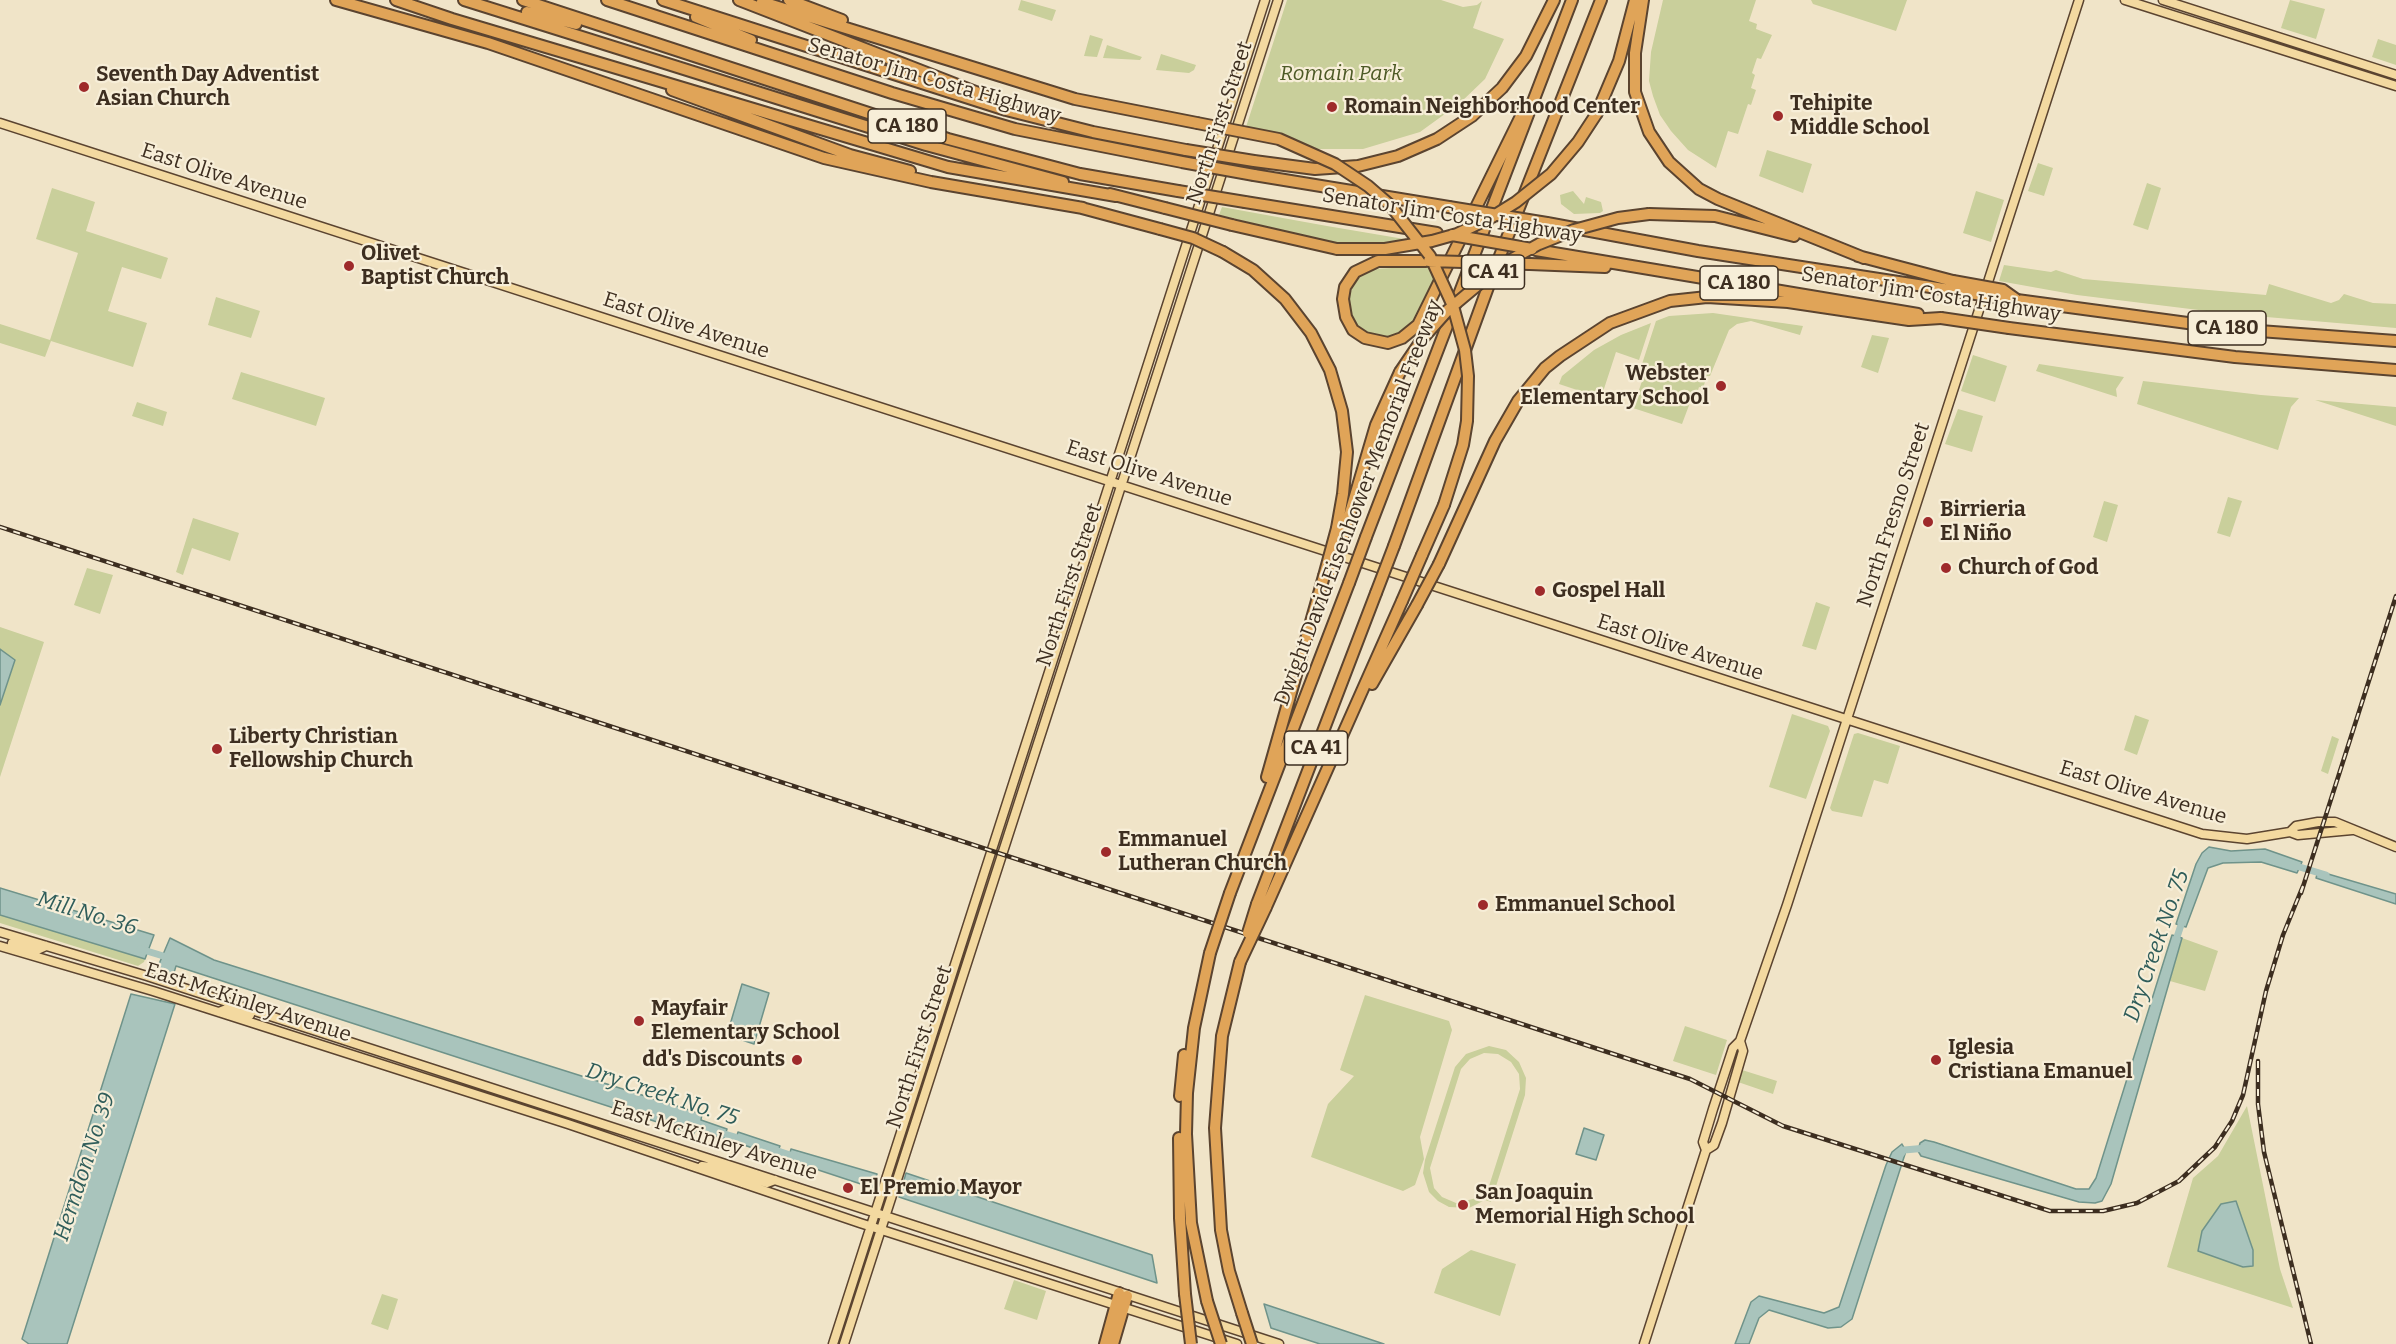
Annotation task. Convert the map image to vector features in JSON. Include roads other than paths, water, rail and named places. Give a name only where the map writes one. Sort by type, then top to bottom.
[{"type":"highway","points":[[336,0],[521,53],[824,158],[931,182],[1083,208]]},
{"type":"highway","points":[[396,0],[613,68],[948,167],[1116,196]]},
{"type":"highway","points":[[464,0],[980,161],[1232,225],[1337,249],[1385,249],[1457,234],[1516,202],[1551,174],[1578,142],[1597,113],[1618,61],[1635,0]]},
{"type":"highway","points":[[477,0],[641,39]]},
{"type":"highway","name":"Senator Jim Costa Highway","points":[[523,0],[993,152],[1080,174],[1941,318],[2235,357],[2396,370]]},
{"type":"highway","name":"Senator Jim Costa Highway","points":[[607,0],[1015,129],[1182,162],[1547,223],[1698,251],[1952,286],[2003,290],[2017,300],[2159,321],[2356,338],[2396,339]]},
{"type":"highway","points":[[655,0],[826,71]]},
{"type":"highway","points":[[663,0],[1006,110],[1093,132],[1186,150],[1316,169],[1358,166],[1398,156],[1437,139],[1472,117],[1502,88],[1526,56],[1554,0]]},
{"type":"highway","points":[[739,0],[1002,102],[1186,150]]},
{"type":"highway","points":[[756,0],[1075,99],[1279,139],[1335,164],[1368,186],[1390,205],[1430,256],[1453,306],[1465,350],[1468,376],[1467,421],[1463,445],[1444,505],[1402,601],[1339,742],[1261,905],[1240,962],[1222,1036],[1215,1128],[1221,1230],[1229,1271],[1252,1344]]},
{"type":"highway","points":[[789,0],[938,57]]},
{"type":"highway","name":"Dwight David Eisenhower Memorial Freeway","points":[[1221,1344],[1208,1301],[1191,1223],[1186,1134],[1187,1093],[1199,996],[1210,953],[1242,859],[1572,0]]},
{"type":"highway","name":"Dwight David Eisenhower Memorial Freeway","points":[[1261,905],[1491,276],[1601,0]]},
{"type":"highway","points":[[1642,0],[1635,53],[1635,92],[1649,132],[1669,162],[1699,189],[1718,199],[1864,258]]},
{"type":"highway","points":[[1550,59],[1418,326],[1402,338],[1388,343],[1365,338],[1353,330],[1346,317],[1343,299],[1346,287],[1355,272],[1378,261],[1426,261],[1530,264],[1651,269]]},
{"type":"highway","points":[[613,68],[872,161],[1083,208],[1193,238],[1253,270],[1286,299],[1311,333],[1330,370],[1342,411],[1347,452],[1341,529]]},
{"type":"highway","points":[[1242,859],[1341,529],[1376,425],[1400,372],[1423,338],[1448,309],[1503,264],[1539,244],[1574,230],[1618,218],[1649,214],[1702,215],[1740,220],[1952,286]]},
{"type":"highway","points":[[1339,742],[1417,605],[1495,441],[1518,400],[1545,368],[1560,356],[1610,323],[1670,301],[1707,297],[1776,301],[1909,320],[1941,318]]},
{"type":"highway","points":[[1191,1344],[1180,1218],[1180,1086],[1188,1036],[1199,996]]},
{"type":"highway","points":[[1113,1344],[1123,1295]]},
{"type":"highway","points":[[1105,1344],[1120,1306]]},
{"type":"main road","name":"North First Street","points":[[833,1344],[880,1191],[1265,0]]},
{"type":"main road","name":"North First Street","points":[[844,1344],[1278,0]]},
{"type":"main road","name":"North Fresno Street","points":[[1710,1148],[1726,1096],[1721,1086],[1733,1048],[1740,1041],[1847,719],[2079,0]]},
{"type":"main road","points":[[2125,0],[2396,86]]},
{"type":"main road","points":[[2163,0],[2396,75]]},
{"type":"main road","name":"East Olive Avenue","points":[[0,123],[1111,480],[1780,700],[1847,719],[2202,834],[2247,839],[2290,832],[2296,826],[2324,821],[2346,824],[2352,830],[2396,847]]},
{"type":"main road","points":[[1077,621],[1074,616],[1084,583],[1081,572]]},
{"type":"main road","points":[[993,842],[1001,859]]},
{"type":"main road","name":"East McKinley Avenue","points":[[0,932],[300,1025],[1279,1344]]},
{"type":"main road","points":[[0,944],[37,950],[46,946]]},
{"type":"main road","name":"East McKinley Avenue","points":[[0,944],[219,1012],[869,1226],[1237,1344]]},
{"type":"main road","points":[[219,1012],[229,1008],[276,1023],[300,1025]]},
{"type":"main road","name":"North Fresno Street","points":[[1644,1344],[1743,1051],[1740,1041]]},
{"type":"main road","points":[[690,1166],[719,1168],[767,1183],[775,1180]]},
{"type":"main road","points":[[762,1190],[774,1186],[823,1200],[841,1201]]},
{"type":"main road","points":[[995,1266],[1019,1268],[1042,1275],[1049,1270]]},
{"type":"water","points":[[0,649],[15,660],[0,705]]},
{"type":"water","points":[[2209,847],[2231,851],[2265,849],[2302,862],[2297,873],[2261,862],[2223,863],[2208,868],[2186,927],[2176,924],[2196,864],[2202,853]]},
{"type":"water","points":[[2318,871],[2396,894],[2396,904],[2316,878]]},
{"type":"water","points":[[0,888],[154,935],[145,959],[0,915]]},
{"type":"water","points":[[2172,935],[2182,938],[2111,1184],[2102,1201],[2079,1202],[1921,1156],[1918,1151],[1920,1143],[1925,1140],[2076,1189],[2089,1189],[2096,1178]]},
{"type":"water","points":[[170,938],[214,960],[702,1114],[701,1120],[727,1129],[724,1139],[695,1130],[694,1134],[176,966],[173,976],[160,972],[159,964]]},
{"type":"water","points":[[742,984],[769,993],[754,1044],[727,1035]]},
{"type":"water","name":"Herndon No. 39","points":[[131,994],[175,1004],[67,1344],[29,1344],[22,1339]]},
{"type":"water","points":[[1584,1128],[1604,1135],[1596,1160],[1576,1154]]},
{"type":"water","points":[[738,1132],[780,1146],[776,1156],[735,1142]]},
{"type":"water","points":[[1902,1144],[1906,1151],[1852,1319],[1841,1327],[1828,1328],[1769,1310],[1759,1318],[1749,1344],[1735,1344],[1751,1302],[1759,1296],[1824,1313],[1839,1307],[1886,1165],[1892,1152]]},
{"type":"water","points":[[791,1149],[877,1174],[873,1188],[788,1160]]},
{"type":"water","points":[[906,1173],[1152,1255],[1157,1283],[899,1197]]},
{"type":"water","points":[[2236,1201],[2253,1250],[2253,1266],[2243,1267],[2198,1251],[2202,1231],[2221,1204]]},
{"type":"water","points":[[1264,1304],[1384,1344],[1320,1344],[1271,1328]]},
{"type":"waterway","name":"Dry Creek No. 75","points":[[2293,865],[2326,875]]},
{"type":"waterway","name":"Dry Creek No. 75","points":[[2175,943],[2183,919]]},
{"type":"waterway","name":"Mill No. 36","points":[[140,949],[170,958]]},
{"type":"waterway","name":"Dry Creek No. 75","points":[[718,1132],[745,1140]]},
{"type":"waterway","name":"Dry Creek No. 75","points":[[769,1148],[796,1157]]},
{"type":"waterway","name":"Dry Creek No. 75","points":[[1901,1154],[1904,1150],[1927,1148]]},
{"type":"waterway","name":"Dry Creek No. 75","points":[[867,1179],[908,1192]]},
{"type":"railway","points":[[0,527],[1690,1079],[1783,1126],[2050,1211],[2103,1211],[2137,1203],[2179,1181],[2215,1147],[2232,1121],[2243,1095],[2266,991],[2283,935],[2303,886]]},
{"type":"railway","points":[[2301,893],[2396,596]]},
{"type":"railway","points":[[2258,1061],[2258,1104],[2264,1152],[2311,1344]]},
{"type":"place","name":"Seventh Day Adventist Asian Church","points":[[84,87]]},
{"type":"place","name":"Romain Neighborhood Center","points":[[1332,107]]},
{"type":"place","name":"Tehipite Middle School","points":[[1778,116]]},
{"type":"place","name":"Olivet Baptist Church","points":[[349,266]]},
{"type":"place","name":"Webster Elementary School","points":[[1721,386]]},
{"type":"place","name":"Birrieria El Niño","points":[[1928,522]]},
{"type":"place","name":"Church of God","points":[[1946,568]]},
{"type":"place","name":"Gospel Hall","points":[[1540,591]]},
{"type":"place","name":"Liberty Christian Fellowship Church","points":[[217,749]]},
{"type":"place","name":"Emmanuel Lutheran Church","points":[[1106,852]]},
{"type":"place","name":"Emmanuel School","points":[[1483,905]]},
{"type":"place","name":"Mayfair Elementary School","points":[[639,1021]]},
{"type":"place","name":"dd's Discounts","points":[[797,1060]]},
{"type":"place","name":"Iglesia Cristiana Emanuel","points":[[1936,1060]]},
{"type":"place","name":"El Premio Mayor","points":[[848,1188]]},
{"type":"place","name":"San Joaquin Memorial High School","points":[[1463,1205]]},
{"type":"park label","name":"Romain Park","points":[[1341,74]]}]
